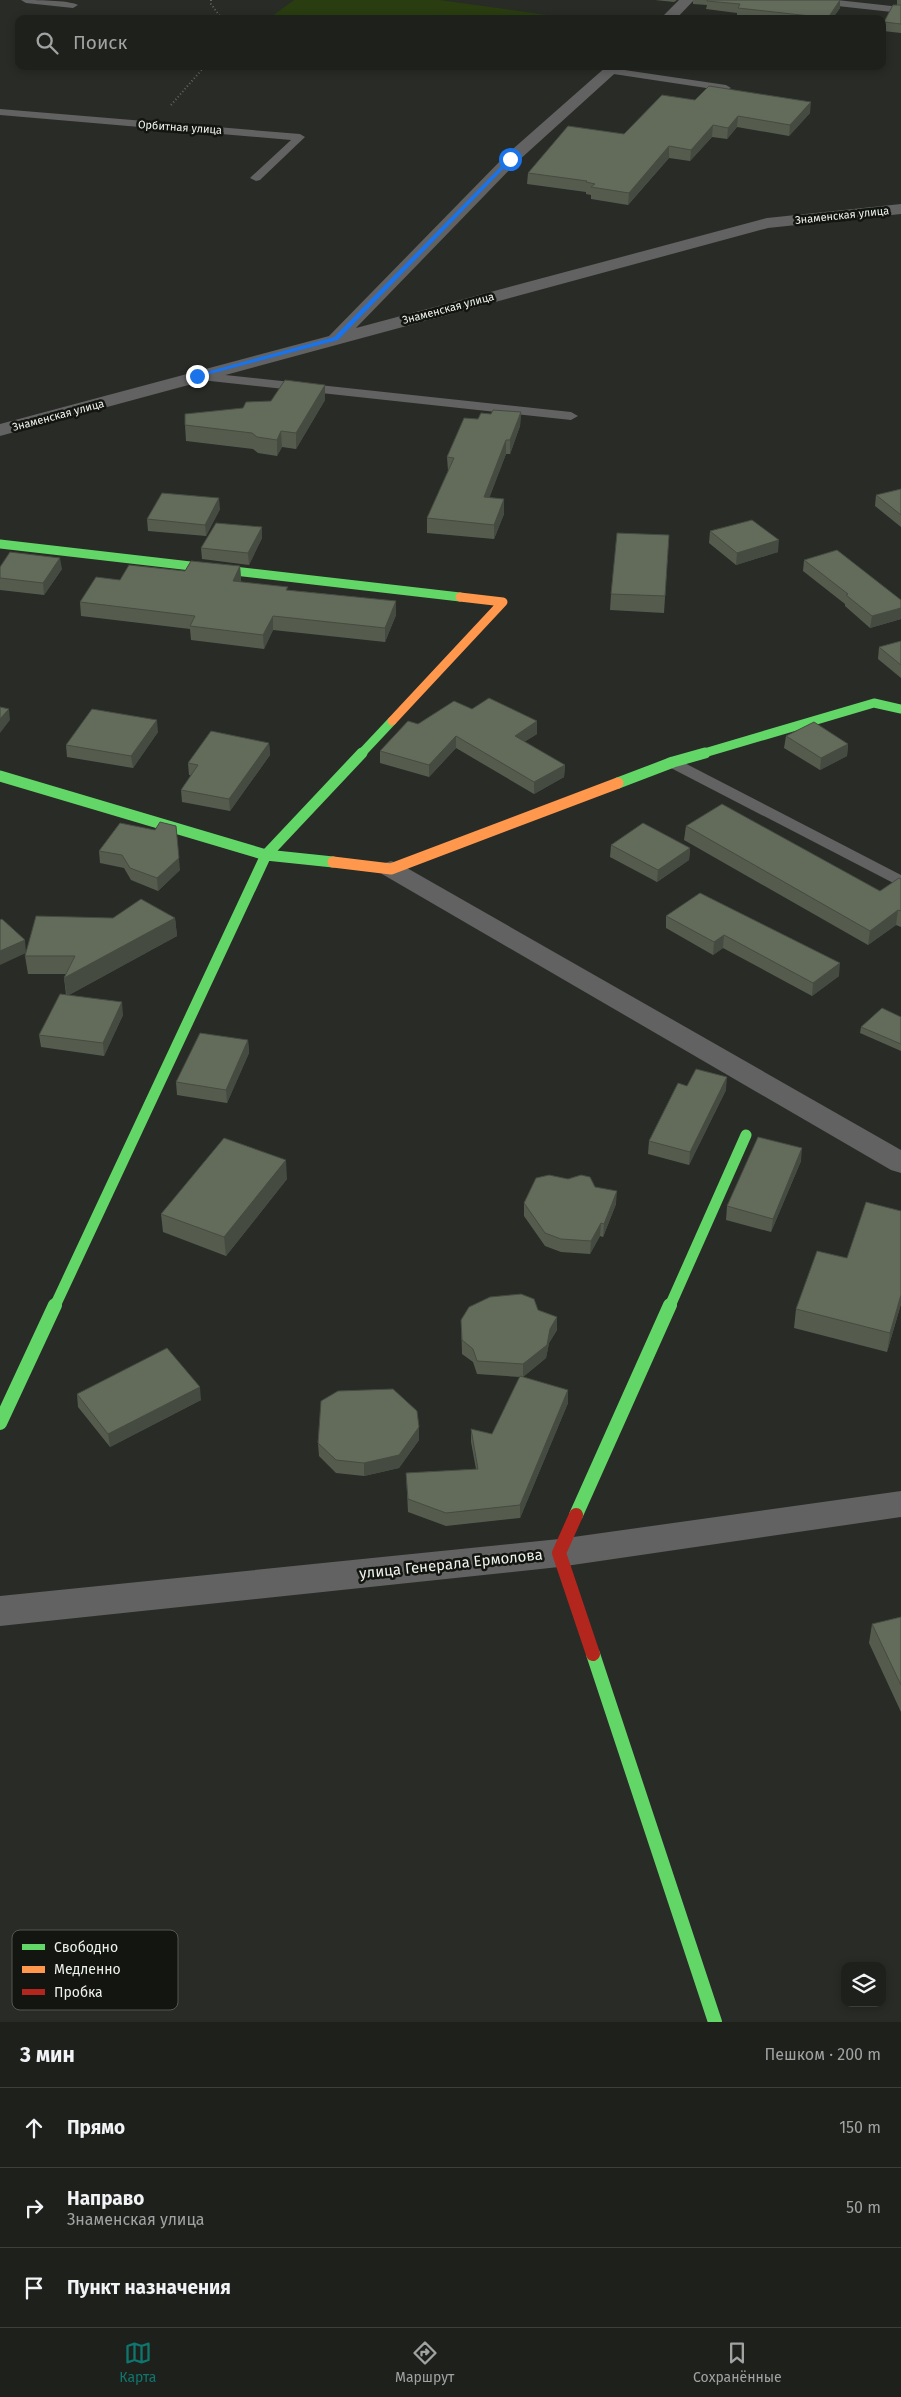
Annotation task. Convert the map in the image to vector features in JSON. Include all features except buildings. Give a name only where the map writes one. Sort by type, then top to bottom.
[{"type":"street","points":[[671,15],[687,0]]},
{"type":"street","points":[[336,338],[510,159],[612,70]]},
{"type":"street","name":"Знаменская улица","points":[[0,430],[767,223],[876,210],[901,209]]},
{"type":"street","points":[[0,544],[504,602],[266,855],[0,1424]]},
{"type":"street","points":[[391,869],[673,762],[874,704],[901,709]]},
{"type":"street","points":[[0,776],[266,855],[391,869],[901,1164]]},
{"type":"street","points":[[715,2022],[559,1553],[746,1136]]},
{"type":"street","name":"улица Генерала Ермолова","points":[[0,1611],[559,1553],[901,1504]]},
{"type":"lane","points":[[26,0],[73,5]]},
{"type":"lane","points":[[810,0],[901,10]]},
{"type":"lane","points":[[619,70],[726,88]]},
{"type":"lane","name":"Орбитная улица","points":[[0,112],[300,137],[256,178]]},
{"type":"lane","points":[[197,376],[571,416]]},
{"type":"lane","points":[[673,762],[901,882]]},
{"type":"path","points":[[211,0],[219,15]]},
{"type":"path","points":[[152,124],[184,92],[202,70]]},
{"type":"green space","points":[[294,0],[440,0],[547,15],[273,15]]},
{"type":"traffic: fast","points":[[0,544],[460,597]]},
{"type":"traffic: fast","points":[[618,783],[673,762],[874,703],[901,709]]},
{"type":"traffic: fast","points":[[0,776],[266,855],[392,721]]},
{"type":"traffic: fast","points":[[0,1423],[266,855],[333,862]]},
{"type":"traffic: fast","points":[[576,1515],[746,1135]]},
{"type":"traffic: fast","points":[[593,1654],[715,2022]]},
{"type":"traffic: slow","points":[[392,721],[503,602],[460,597]]},
{"type":"traffic: slow","points":[[333,862],[391,869],[618,783]]},
{"type":"traffic: jam","points":[[576,1515],[559,1553],[593,1654]]},
{"type":"route","points":[[197,376],[336,338],[510,159]]}]
